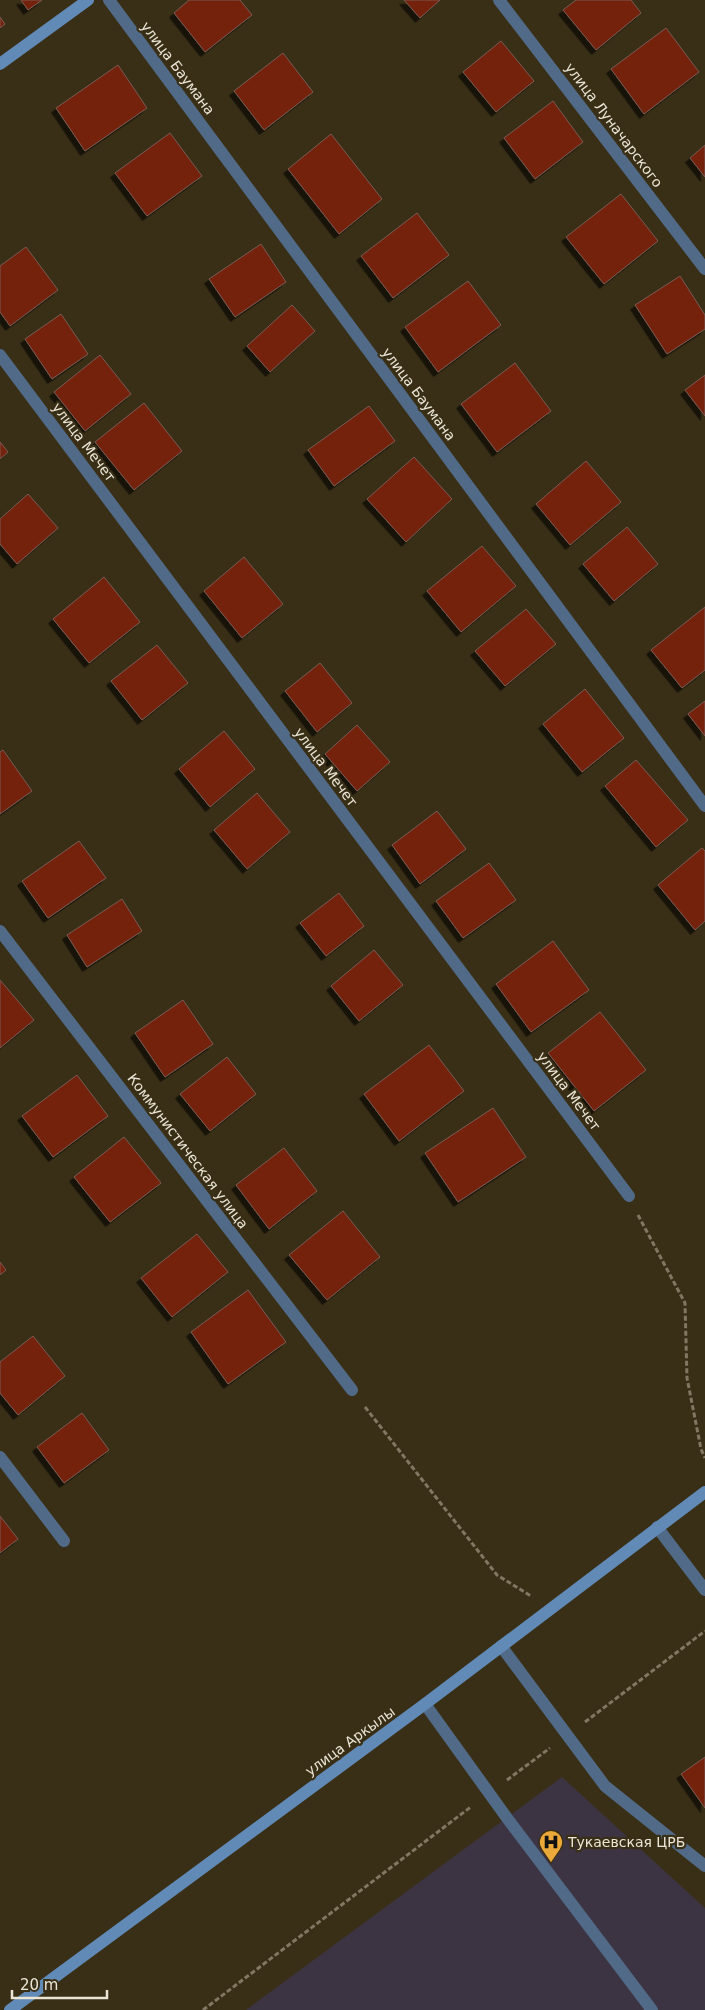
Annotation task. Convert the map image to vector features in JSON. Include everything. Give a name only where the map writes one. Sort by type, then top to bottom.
[{"type":"street","points":[[0,64],[88,0]]},
{"type":"street","name":"улица Баумана","points":[[109,0],[705,806]]},
{"type":"street","name":"улица Луначарского","points":[[499,0],[705,269]]},
{"type":"street","name":"улица Мечет","points":[[0,355],[629,1196]]},
{"type":"street","name":"Коммунистическая улица","points":[[0,930],[352,1390]]},
{"type":"street","points":[[0,1457],[64,1541]]},
{"type":"street","name":"улица Аркылы","points":[[10,2010],[425,1704],[705,1492]]},
{"type":"street","points":[[657,1527],[705,1590]]},
{"type":"street","points":[[502,1646],[605,1786],[705,1866]]},
{"type":"street","points":[[425,1704],[489,1793],[652,2010]]},
{"type":"path","points":[[629,1196],[685,1303],[687,1378],[701,1449],[705,1458]]},
{"type":"path","points":[[352,1390],[497,1575],[551,1608]]},
{"type":"path","points":[[203,2010],[705,1631]]},
{"type":"shaded area","name":"Тукаевская ЦРБ","points":[[562,1777],[705,1908],[705,2010],[246,2010]]},
{"type":"building","points":[[21,0],[42,0],[28,10]]},
{"type":"building","points":[[189,0],[240,0],[252,15],[205,52],[174,13]]},
{"type":"building","points":[[404,0],[440,0],[420,18]]},
{"type":"building","points":[[576,0],[631,0],[641,13],[596,50],[563,10]]},
{"type":"building","points":[[0,17],[5,24],[0,28]]},
{"type":"building","points":[[666,28],[699,72],[644,114],[611,69]]},
{"type":"building","points":[[501,41],[534,81],[496,112],[463,72]]},
{"type":"building","points":[[283,53],[313,92],[264,130],[234,91]]},
{"type":"building","points":[[118,65],[147,108],[85,151],[56,108]]},
{"type":"building","points":[[553,101],[583,142],[535,179],[504,138]]},
{"type":"building","points":[[170,133],[202,176],[147,216],[115,173]]},
{"type":"building","points":[[331,134],[382,199],[339,234],[288,169]]},
{"type":"building","points":[[705,145],[705,177],[690,158]]},
{"type":"building","points":[[621,194],[658,241],[604,284],[566,237]]},
{"type":"building","points":[[417,213],[449,255],[393,298],[361,256]]},
{"type":"building","points":[[261,244],[286,282],[235,317],[209,279]]},
{"type":"building","points":[[26,247],[58,290],[10,326],[0,312],[0,266]]},
{"type":"building","points":[[680,276],[705,315],[705,329],[667,354],[635,305]]},
{"type":"building","points":[[468,281],[501,325],[438,372],[405,327]]},
{"type":"building","points":[[292,305],[315,331],[270,372],[247,346]]},
{"type":"building","points":[[61,314],[88,354],[52,379],[25,339]]},
{"type":"building","points":[[100,355],[131,394],[85,431],[54,392]]},
{"type":"building","points":[[515,363],[551,411],[497,452],[461,404]]},
{"type":"building","points":[[705,375],[705,416],[685,390]]},
{"type":"building","points":[[144,403],[182,451],[134,490],[95,442]]},
{"type":"building","points":[[369,406],[395,441],[334,486],[308,450]]},
{"type":"building","points":[[0,442],[8,452],[0,459]]},
{"type":"building","points":[[414,457],[452,499],[406,542],[367,499]]},
{"type":"building","points":[[586,461],[621,502],[570,545],[536,504]]},
{"type":"building","points":[[28,494],[58,528],[17,564],[0,544],[0,519]]},
{"type":"building","points":[[627,527],[658,564],[614,601],[583,564]]},
{"type":"building","points":[[482,546],[516,586],[461,632],[427,591]]},
{"type":"building","points":[[244,557],[283,604],[242,638],[204,591]]},
{"type":"building","points":[[104,577],[140,622],[89,663],[53,619]]},
{"type":"building","points":[[705,607],[705,670],[682,688],[651,650]]},
{"type":"building","points":[[526,609],[556,644],[505,686],[475,651]]},
{"type":"building","points":[[157,645],[188,683],[142,720],[111,681]]},
{"type":"building","points":[[320,663],[352,703],[317,732],[285,691]]},
{"type":"building","points":[[585,689],[624,738],[582,772],[543,724]]},
{"type":"building","points":[[705,701],[705,736],[688,714]]},
{"type":"building","points":[[357,725],[390,762],[357,791],[325,754]]},
{"type":"building","points":[[224,731],[255,769],[210,807],[179,769]]},
{"type":"building","points":[[3,750],[32,791],[0,814],[0,752]]},
{"type":"building","points":[[636,760],[688,820],[656,847],[605,786]]},
{"type":"building","points":[[257,793],[290,832],[247,869],[214,830]]},
{"type":"building","points":[[437,811],[466,849],[420,884],[392,845]]},
{"type":"building","points":[[79,841],[106,878],[48,918],[22,881]]},
{"type":"building","points":[[702,848],[705,851],[705,921],[695,930],[658,885]]},
{"type":"building","points":[[489,863],[516,900],[463,938],[436,901]]},
{"type":"building","points":[[339,893],[364,926],[326,956],[300,923]]},
{"type":"building","points":[[122,899],[142,931],[87,967],[67,935]]},
{"type":"building","points":[[553,941],[589,990],[531,1032],[496,984]]},
{"type":"building","points":[[374,950],[403,985],[359,1021],[331,986]]},
{"type":"building","points":[[0,980],[34,1020],[0,1048]]},
{"type":"building","points":[[183,1000],[213,1044],[165,1077],[135,1033]]},
{"type":"building","points":[[600,1012],[646,1070],[594,1111],[548,1053]]},
{"type":"building","points":[[429,1045],[464,1091],[399,1141],[364,1094]]},
{"type":"building","points":[[227,1057],[256,1094],[210,1131],[180,1094]]},
{"type":"building","points":[[77,1075],[108,1116],[53,1157],[22,1116]]},
{"type":"building","points":[[493,1108],[526,1157],[458,1202],[425,1153]]},
{"type":"building","points":[[124,1137],[161,1183],[110,1222],[74,1177]]},
{"type":"building","points":[[284,1148],[317,1191],[269,1229],[236,1185]]},
{"type":"building","points":[[343,1211],[380,1257],[327,1300],[289,1255]]},
{"type":"building","points":[[197,1234],[228,1272],[172,1317],[141,1278]]},
{"type":"building","points":[[0,1262],[6,1270],[0,1275]]},
{"type":"building","points":[[248,1290],[286,1342],[228,1384],[191,1332]]},
{"type":"building","points":[[33,1336],[65,1376],[18,1415],[0,1393],[0,1362]]},
{"type":"building","points":[[82,1413],[109,1450],[64,1483],[37,1447]]},
{"type":"building","points":[[0,1516],[18,1539],[0,1553]]},
{"type":"building","points":[[705,1757],[705,1808],[681,1774]]},
{"type":"place","name":"Тукаевская ЦРБ","points":[[551,1863]]}]
